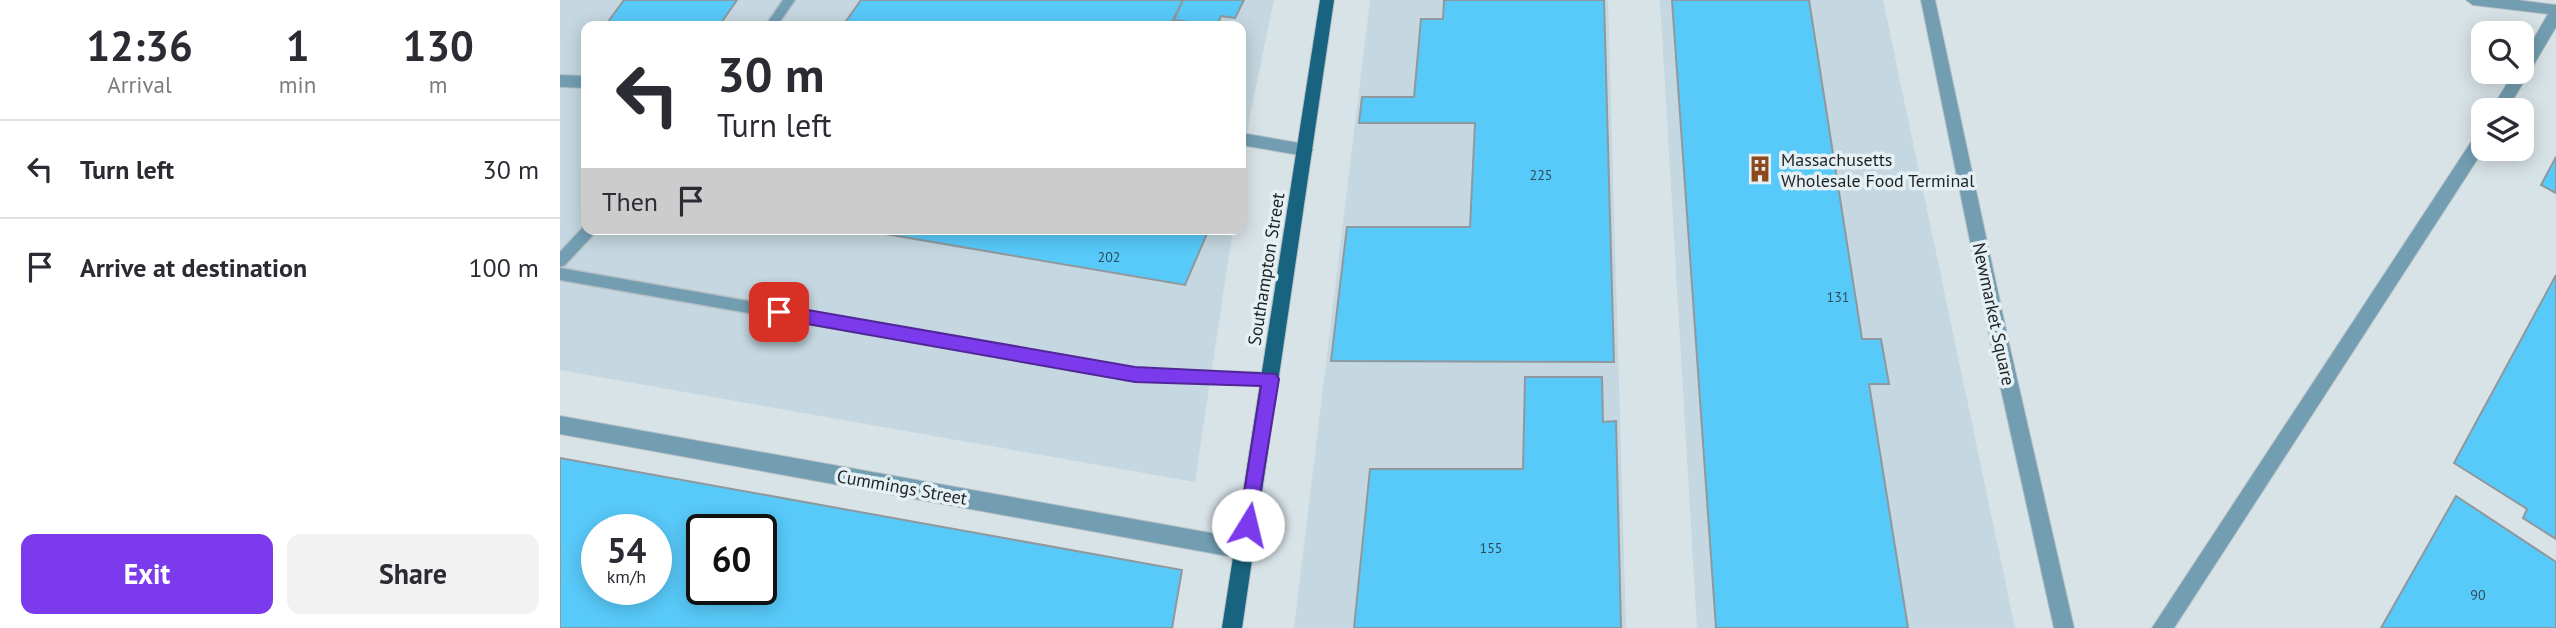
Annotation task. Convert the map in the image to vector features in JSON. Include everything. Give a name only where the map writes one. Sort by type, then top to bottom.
[{"type":"main road","name":"Southampton Street","points":[[1232,628],[1327,0]]},
{"type":"street","name":"Newmarket Square","points":[[1928,0],[1988,290],[2064,628]]},
{"type":"street","points":[[2473,0],[2556,12],[2506,98]]},
{"type":"street","points":[[560,80],[581,82]]},
{"type":"street","points":[[1246,140],[1305,150]]},
{"type":"street","points":[[2162,628],[2471,155]]},
{"type":"street","name":"Cummings Street","points":[[560,425],[1244,549]]},
{"type":"lane","points":[[774,21],[789,0]]},
{"type":"lane","points":[[560,261],[584,235]]},
{"type":"lane","points":[[560,274],[1135,375],[1270,379]]},
{"type":"shaded area","points":[[560,0],[1274,0],[1246,141],[1246,21],[581,21],[581,235],[1232,235],[1195,482],[560,370]]},
{"type":"shaded area","points":[[1370,0],[1608,0],[1626,628],[1294,628]]},
{"type":"shaded area","name":"Massachusetts Wholesale Food Terminal","points":[[1660,0],[1883,0],[2015,628],[1697,628]]},
{"type":"building","points":[[624,0],[737,0],[722,21],[609,21]]},
{"type":"building","points":[[861,0],[1183,0],[1172,21],[846,21]]},
{"type":"building","points":[[1183,0],[1244,0],[1235,18],[1221,16],[1219,21],[1174,20]]},
{"type":"building","points":[[1444,0],[1604,0],[1614,362],[1331,361],[1347,227],[1470,227],[1475,123],[1359,123],[1362,97],[1414,97],[1421,19],[1443,19]]},
{"type":"building","name":"Massachusetts Wholesale Food Terminal","points":[[1672,0],[1809,0],[1862,339],[1881,339],[1889,384],[1869,384],[1908,628],[1716,628]]},
{"type":"building","points":[[2556,157],[2556,193],[2541,185]]},
{"type":"building","points":[[891,235],[1206,235],[1185,285]]},
{"type":"building","points":[[2556,275],[2556,539],[2523,518],[2527,509],[2454,463]]},
{"type":"building","points":[[1525,377],[1602,377],[1603,422],[1616,421],[1621,628],[1354,628],[1370,469],[1523,469]]},
{"type":"building","points":[[560,458],[1182,570],[1172,628],[560,628]]},
{"type":"building","points":[[2456,496],[2556,562],[2556,628],[2381,628]]},
{"type":"place","name":"Massachusetts Wholesale Food Terminal","points":[[1760,169]]},
{"type":"route","points":[[779,312],[1135,375],[1270,379],[1248,525]]}]
